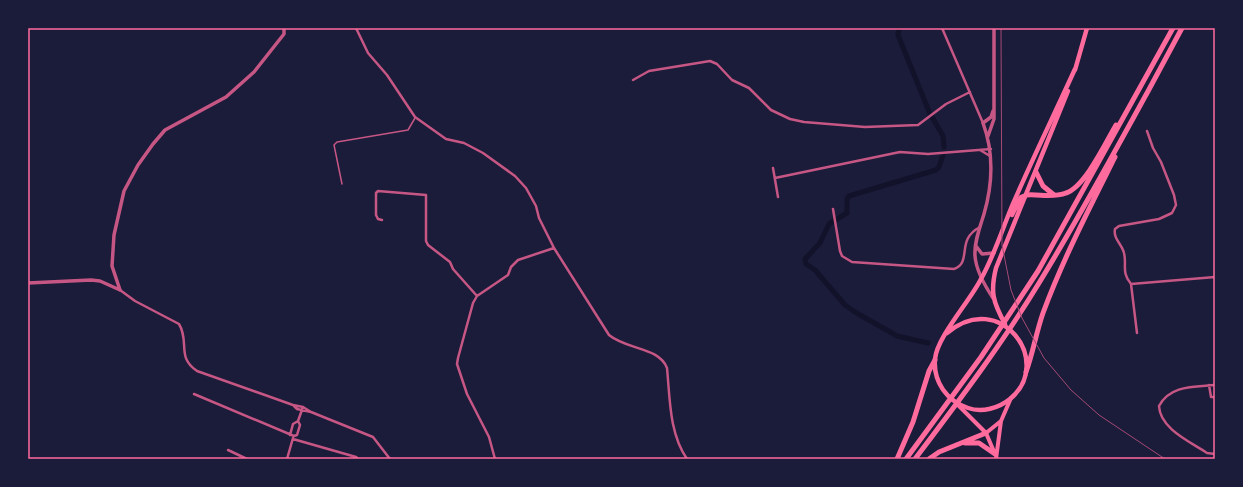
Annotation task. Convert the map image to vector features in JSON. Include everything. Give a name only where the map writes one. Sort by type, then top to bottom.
[{"type":"highway","points":[[906,459],[981,357],[1023,295],[1065,225],[1173,28]]},
{"type":"highway","points":[[915,459],[1027,303],[1073,227],[1182,28]]},
{"type":"highway","points":[[1026,195],[1055,196],[1068,193],[1078,185],[1152,66]]},
{"type":"highway","points":[[1026,372],[1037,333],[1052,291],[1074,240],[1147,93]]},
{"type":"highway","points":[[1036,172],[1043,186],[1055,196]]},
{"type":"highway","points":[[897,459],[913,422],[929,371],[935,360]]},
{"type":"highway","points":[[929,459],[939,452],[986,433]]},
{"type":"highway","points":[[958,444],[979,443],[995,457]]},
{"type":"main road","points":[[955,402],[969,408],[990,409],[1001,405],[1011,398],[1018,390],[1026,372],[1025,356],[1018,338],[1007,327],[997,310],[993,298],[993,280],[996,268],[1036,172],[1075,69],[1087,28]]},
{"type":"main road","points":[[995,457],[986,433],[942,388],[936,376],[935,360],[939,346],[982,278],[1007,218],[1075,69]]},
{"type":"main road","points":[[996,247],[1018,202],[1021,197],[1026,195]]},
{"type":"main road","points":[[947,333],[966,321],[978,319],[989,320],[1007,327]]},
{"type":"main road","points":[[995,457],[1001,421],[1011,398]]},
{"type":"main road","points":[[986,433],[1001,421]]},
{"type":"street","points":[[120,290],[112,266],[114,235],[124,191],[138,165],[165,130],[226,97],[254,72],[284,34],[284,28]]},
{"type":"street","points":[[356,28],[368,53],[387,75],[415,117],[446,139],[464,143],[483,153],[515,176],[526,188],[536,206],[539,218],[554,248],[609,335],[615,340],[634,348],[656,354],[665,361],[672,421],[677,439],[687,459]]},
{"type":"street","points":[[942,28],[983,123],[991,149],[991,174],[985,212],[980,227],[975,256],[982,278],[993,298]]},
{"type":"street","points":[[988,136],[993,124],[994,28]]},
{"type":"street","points":[[633,80],[649,71],[710,61],[717,64],[732,80],[749,88],[765,106],[790,119],[804,122],[864,127],[918,125],[946,104],[970,92]]},
{"type":"street","points":[[983,123],[991,117],[993,111]]},
{"type":"street","points":[[1137,333],[1131,284],[1124,271],[1124,252],[1114,235],[1115,229],[1119,226],[1164,218],[1172,213],[1176,205],[1162,162],[1153,148],[1147,131]]},
{"type":"street","points":[[775,178],[900,152],[928,154],[991,149]]},
{"type":"street","points":[[980,150],[992,157]]},
{"type":"street","points":[[772,168],[778,197]]},
{"type":"street","points":[[382,220],[378,219],[376,215],[376,193],[378,191],[426,195],[426,241],[428,245],[450,262],[453,269],[477,296]]},
{"type":"street","points":[[833,209],[840,251],[842,256],[852,262],[949,269],[961,266],[964,262],[966,239],[972,231],[980,227]]},
{"type":"street","points":[[976,246],[982,254],[994,252]]},
{"type":"street","points":[[495,459],[489,437],[483,423],[474,412],[457,364],[473,303],[477,296],[508,275],[511,267],[518,260],[554,248]]},
{"type":"street","points":[[1131,284],[1215,277]]},
{"type":"street","points":[[28,283],[91,280],[100,281],[120,290],[135,301],[179,324],[182,329],[184,340],[184,354],[190,366],[197,371],[311,412],[373,437],[390,459]]},
{"type":"street","points":[[1210,385],[1210,397],[1215,397]]},
{"type":"street","points":[[1215,385],[1184,388],[1168,394],[1163,400],[1160,411],[1168,426],[1178,434],[1207,453],[1215,454]]},
{"type":"street","points":[[194,394],[290,435],[293,438],[356,457],[358,459]]},
{"type":"street","points":[[294,406],[303,407],[311,412]]},
{"type":"street","points":[[287,459],[293,438],[297,435],[300,425],[298,421],[303,407]]},
{"type":"street","points":[[290,435],[293,424],[298,421]]},
{"type":"street","points":[[228,450],[247,459]]},
{"type":"lane","points":[[342,184],[334,145],[337,142],[408,130],[415,117]]},
{"type":"waterway","points":[[899,28],[898,35],[930,114]]},
{"type":"waterway","points":[[932,117],[943,136],[944,147]]},
{"type":"waterway","points":[[928,343],[897,336],[855,312],[845,305],[815,270],[806,264],[805,259],[820,243],[829,224],[847,213],[847,199],[849,196],[936,170],[939,167],[943,155]]},
{"type":"tram line","points":[[1001,28],[1002,245],[1011,290],[1022,318],[1044,358],[1071,390],[1099,415],[1165,459]]}]
